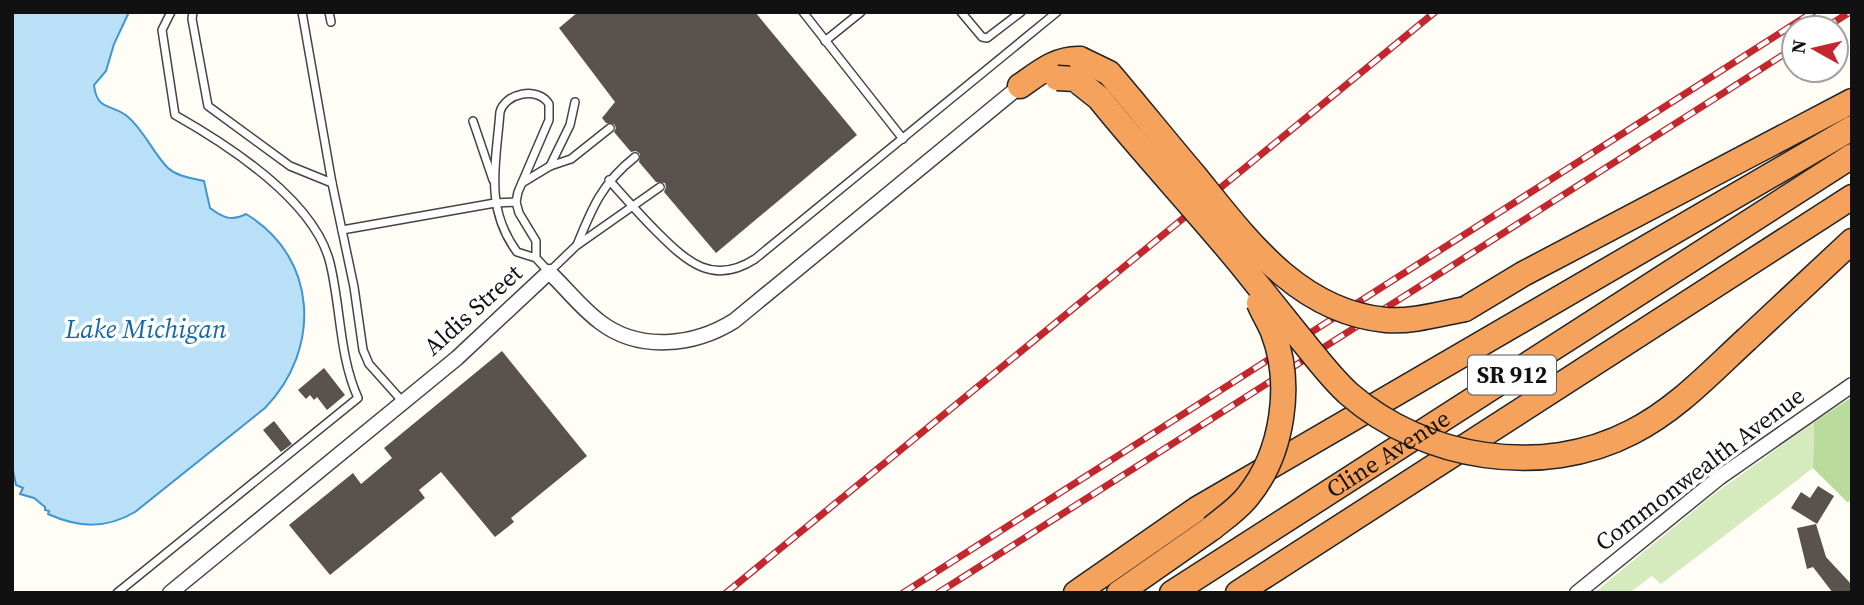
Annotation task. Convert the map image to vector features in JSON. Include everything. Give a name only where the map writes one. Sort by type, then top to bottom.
[{"type":"highway","points":[[1020,86],[1049,66],[1066,59],[1080,59],[1109,74],[1245,239],[1286,279],[1334,307],[1384,320],[1423,317],[1465,309],[1523,274],[1852,101]]},
{"type":"highway","points":[[1020,86],[1057,78],[1075,79],[1099,98],[1239,261],[1322,366],[1347,392],[1372,412],[1423,439],[1445,447],[1508,458],[1556,456],[1608,443],[1634,431],[1682,399],[1852,241]]},
{"type":"highway","points":[[1076,593],[1196,509],[1852,128]]},
{"type":"highway","name":"Cline Avenue","points":[[1172,593],[1852,156]]},
{"type":"highway","name":"Cline Avenue","points":[[1238,593],[1852,197]]},
{"type":"highway","points":[[1119,593],[1212,528],[1249,495],[1270,456],[1282,417],[1283,387],[1276,344],[1239,261]]},
{"type":"street","name":"Aldis Street","points":[[170,593],[457,358],[549,272],[598,320],[626,336],[654,342],[703,337],[734,321],[1020,86]]},
{"type":"street","name":"Commonwealth Avenue","points":[[1577,593],[1720,477],[1852,385]]},
{"type":"lane","points":[[117,593],[358,398],[345,360],[330,261],[319,238],[296,204],[279,186],[199,129],[175,116],[162,30],[171,12]]},
{"type":"lane","points":[[193,12],[208,106],[290,166],[332,183]]},
{"type":"lane","points":[[302,12],[365,357],[403,403]]},
{"type":"lane","points":[[329,12],[331,22]]},
{"type":"lane","points":[[803,12],[902,139]]},
{"type":"lane","points":[[825,41],[861,12]]},
{"type":"lane","points":[[961,12],[982,37],[987,38],[1021,12]]},
{"type":"lane","points":[[609,180],[679,254],[694,265],[716,271],[740,268],[755,259],[1057,12]]},
{"type":"lane","points":[[536,258],[536,241],[523,222],[516,202],[549,120],[550,104],[541,95],[534,93],[514,96],[502,105],[494,184],[495,203],[500,225],[517,252],[536,258],[549,272],[576,246],[660,187]]},
{"type":"lane","points":[[550,166],[570,125],[575,102]]},
{"type":"lane","points":[[473,121],[494,184]]},
{"type":"lane","points":[[522,183],[550,166],[571,159],[610,128]]},
{"type":"lane","points":[[576,246],[592,208],[609,180],[635,157]]},
{"type":"lane","points":[[342,230],[495,203],[516,202]]},
{"type":"green space","points":[[1852,397],[1852,501],[1847,502],[1813,468],[1814,422]]},
{"type":"green space","points":[[1814,422],[1813,468],[1661,584],[1652,576],[1629,593],[1594,593],[1713,495]]},
{"type":"water","name":"Lake Michigan","points":[[12,12],[129,12],[114,44],[106,71],[94,85],[98,99],[127,116],[168,168],[181,175],[204,181],[210,208],[227,217],[236,218],[246,214],[270,232],[287,254],[299,279],[304,305],[303,332],[296,359],[284,384],[265,408],[135,512],[103,524],[71,522],[48,514],[49,511],[34,498],[20,494],[23,488],[16,485],[12,466]]},
{"type":"building","points":[[578,12],[755,12],[857,135],[716,253],[664,192],[665,183],[656,182],[639,162],[640,154],[631,152],[614,132],[614,124],[606,123],[602,118],[615,102],[559,28]]},
{"type":"building","points":[[502,351],[587,456],[511,518],[514,522],[495,537],[441,472],[419,490],[425,498],[330,575],[289,525],[353,473],[361,484],[392,458],[384,448]]},
{"type":"building","points":[[324,368],[345,395],[327,410],[317,397],[314,400],[310,395],[306,399],[298,390]]},
{"type":"building","points":[[274,421],[292,444],[281,452],[263,430]]},
{"type":"building","points":[[1818,486],[1834,496],[1817,524],[1791,508],[1801,492],[1810,498]]},
{"type":"building","points":[[1816,524],[1826,557],[1852,585],[1852,593],[1833,593],[1813,567],[1807,569],[1797,528]]},
{"type":"railway","points":[[726,593],[1435,12]]},
{"type":"railway","points":[[903,593],[1813,12]]},
{"type":"railway","points":[[938,593],[1780,57]]}]
